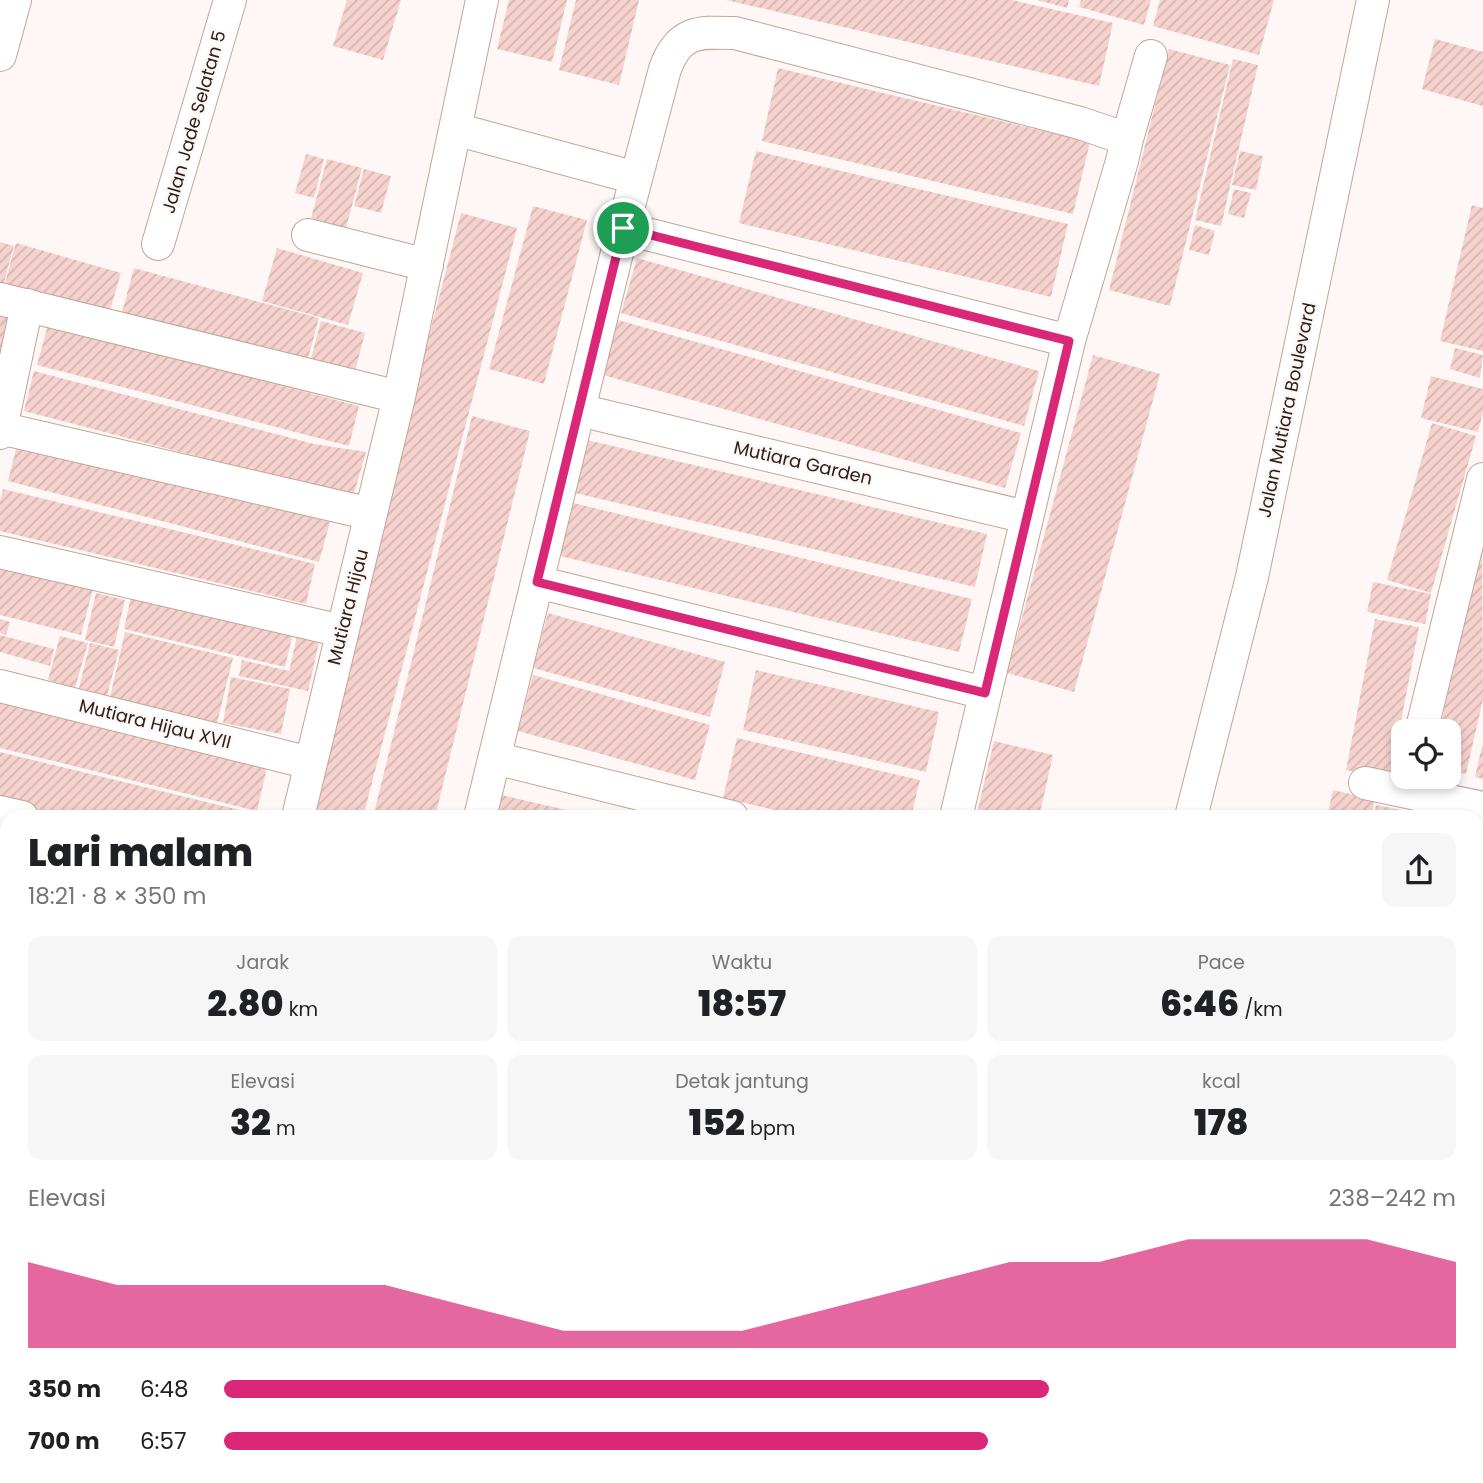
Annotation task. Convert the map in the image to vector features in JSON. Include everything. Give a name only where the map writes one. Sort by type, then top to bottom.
[{"type":"street","points":[[0,55],[15,0]]},
{"type":"street","name":"Jalan Jade Selatan 5","points":[[158,244],[230,0]]},
{"type":"street","name":"Mutiara Hijau","points":[[300,810],[399,397],[482,0]]},
{"type":"street","name":"Jalan Mutiara Boulevard","points":[[1193,810],[1251,577],[1373,0]]},
{"type":"street","points":[[482,810],[623,228],[671,52],[692,35],[703,32],[735,33],[1080,123],[1127,139]]},
{"type":"street","points":[[958,810],[1069,341],[1151,56]]},
{"type":"street","points":[[455,129],[636,178]]},
{"type":"street","points":[[623,228],[1069,341]]},
{"type":"street","points":[[308,235],[427,265]]},
{"type":"street","points":[[371,514],[0,430],[13,302],[399,397]]},
{"type":"street","name":"Mutiara Garden","points":[[579,410],[1026,517]]},
{"type":"street","points":[[1424,719],[1483,479]]},
{"type":"street","points":[[0,552],[342,631]]},
{"type":"street","points":[[537,582],[985,693]]},
{"type":"street","name":"Mutiara Hijau XVII","points":[[0,686],[310,763]]},
{"type":"street","points":[[495,758],[704,810]]},
{"type":"street","points":[[1364,783],[1391,784]]},
{"type":"street","points":[[1424,789],[1483,808]]},
{"type":"building","points":[[347,0],[401,0],[383,60],[333,46]]},
{"type":"building","points":[[509,0],[567,0],[552,62],[497,49]]},
{"type":"building","points":[[576,0],[639,0],[619,85],[559,70]]},
{"type":"building","points":[[726,0],[1012,0],[1113,23],[1099,86]]},
{"type":"building","points":[[1037,0],[1069,0],[1067,8]]},
{"type":"building","points":[[1081,0],[1151,0],[1144,25],[1079,7]]},
{"type":"building","points":[[1160,0],[1274,0],[1259,55],[1153,26]]},
{"type":"building","points":[[1435,39],[1483,52],[1483,106],[1422,89]]},
{"type":"building","points":[[1169,49],[1230,65],[1170,306],[1109,290]]},
{"type":"building","points":[[1233,59],[1258,65],[1221,226],[1195,220]]},
{"type":"building","points":[[778,68],[1090,142],[1073,214],[762,141]]},
{"type":"building","points":[[756,151],[1068,224],[1051,297],[739,223]]},
{"type":"building","points":[[1240,151],[1263,156],[1256,190],[1232,185]]},
{"type":"building","points":[[306,154],[324,159],[314,198],[295,193]]},
{"type":"building","points":[[327,159],[362,168],[346,228],[311,218]]},
{"type":"building","points":[[364,169],[391,176],[381,213],[354,206]]},
{"type":"building","points":[[1234,189],[1251,193],[1244,218],[1228,214]]},
{"type":"building","points":[[1472,205],[1483,208],[1483,351],[1440,341]]},
{"type":"building","points":[[533,206],[587,220],[544,384],[489,369]]},
{"type":"building","points":[[461,213],[517,228],[365,810],[306,810]]},
{"type":"building","points":[[1195,225],[1215,231],[1209,255],[1189,250]]},
{"type":"building","points":[[0,242],[14,246],[1,293],[0,293]]},
{"type":"building","points":[[16,243],[121,273],[108,317],[4,286]]},
{"type":"building","points":[[277,248],[363,273],[348,325],[262,301]]},
{"type":"building","points":[[637,258],[1039,371],[1024,426],[621,313]]},
{"type":"building","points":[[134,268],[319,318],[306,366],[121,316]]},
{"type":"building","points":[[0,309],[11,311],[1,356],[0,356]]},
{"type":"building","points":[[618,320],[1021,433],[1005,488],[603,375]]},
{"type":"building","points":[[321,321],[365,333],[354,375],[310,362]]},
{"type":"building","points":[[48,325],[359,406],[349,446],[37,365]]},
{"type":"building","points":[[1455,348],[1483,355],[1480,378],[1450,369]]},
{"type":"building","points":[[1093,355],[1160,374],[1074,692],[1007,673]]},
{"type":"building","points":[[34,371],[314,444],[366,452],[353,497],[24,411]]},
{"type":"building","points":[[1431,376],[1483,389],[1483,412],[1478,432],[1421,418]]},
{"type":"building","points":[[472,416],[530,431],[437,810],[375,810]]},
{"type":"building","points":[[1432,423],[1476,436],[1431,593],[1387,580]]},
{"type":"building","points":[[587,440],[987,534],[975,587],[575,493]]},
{"type":"building","points":[[18,441],[330,522],[319,562],[8,481]]},
{"type":"building","points":[[3,489],[315,564],[306,604],[0,531],[0,501]]},
{"type":"building","points":[[573,503],[972,599],[959,652],[560,556]]},
{"type":"building","points":[[1482,544],[1483,699],[1466,774],[1461,773],[1461,719],[1442,719]]},
{"type":"building","points":[[0,562],[94,585],[81,635],[0,615]]},
{"type":"building","points":[[1373,582],[1431,594],[1425,624],[1367,612]]},
{"type":"building","points":[[96,593],[125,600],[114,647],[85,640]]},
{"type":"building","points":[[131,596],[293,633],[285,667],[124,629]]},
{"type":"building","points":[[548,613],[725,662],[710,717],[533,668]]},
{"type":"building","points":[[0,619],[10,622],[6,635],[0,633]]},
{"type":"building","points":[[1375,619],[1419,627],[1401,719],[1391,719],[1390,779],[1346,770]]},
{"type":"building","points":[[125,632],[233,658],[217,723],[110,697]]},
{"type":"building","points":[[298,632],[320,638],[308,691],[239,676],[242,660],[289,671]]},
{"type":"building","points":[[0,635],[54,649],[50,666],[0,652]]},
{"type":"building","points":[[60,636],[88,643],[75,688],[48,680]]},
{"type":"building","points":[[90,643],[119,650],[107,696],[79,688]]},
{"type":"building","points":[[756,670],[939,712],[926,772],[743,730]]},
{"type":"building","points":[[533,675],[710,725],[695,780],[518,731]]},
{"type":"building","points":[[231,677],[290,689],[281,734],[223,723]]},
{"type":"building","points":[[0,697],[268,763],[257,810],[253,810],[0,748]]},
{"type":"building","points":[[737,738],[920,780],[913,810],[775,810],[723,798]]},
{"type":"building","points":[[994,741],[1053,755],[1041,810],[978,810]]},
{"type":"building","points":[[1483,746],[1483,779],[1475,777]]},
{"type":"building","points":[[0,752],[239,810],[30,810],[0,803]]},
{"type":"building","points":[[1333,790],[1375,800],[1373,810],[1329,810]]},
{"type":"building","points":[[497,794],[566,810],[494,810]]},
{"type":"building","points":[[1376,805],[1402,810],[1375,810]]},
{"type":"route","points":[[623,228],[1069,341],[985,693],[537,582],[623,228]]}]
